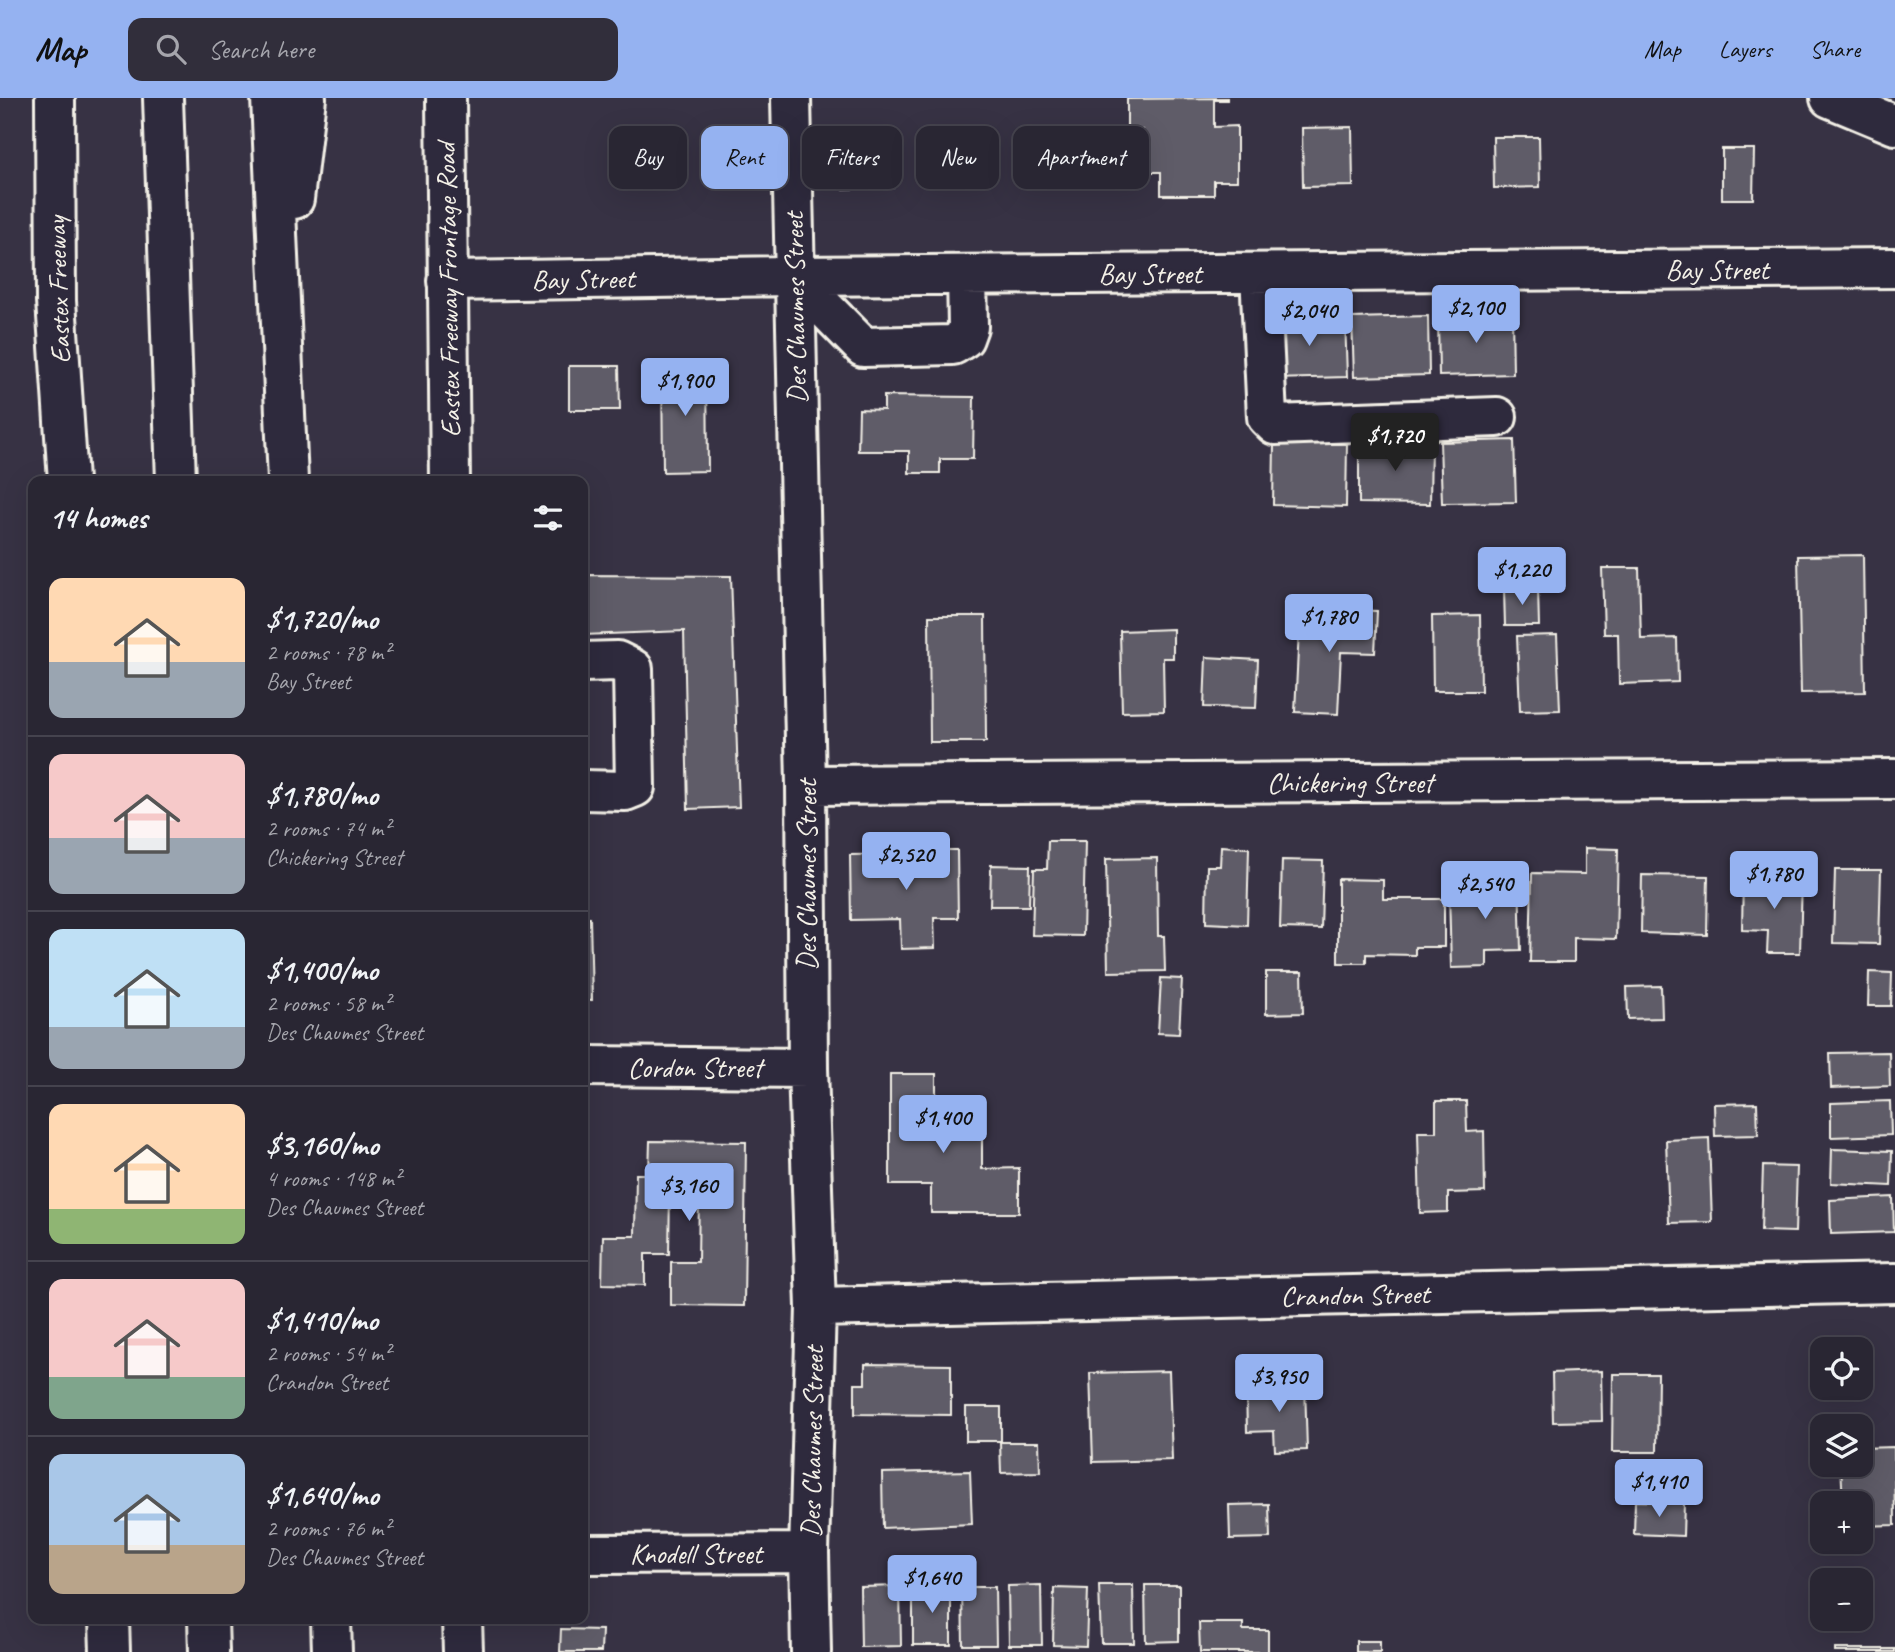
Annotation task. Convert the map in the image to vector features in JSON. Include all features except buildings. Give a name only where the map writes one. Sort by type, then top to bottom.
[{"type":"main road","name":"Eastex Freeway","points":[[55,98],[56,302],[68,476]]},
{"type":"main road","points":[[163,98],[176,476]]},
{"type":"main road","points":[[271,98],[288,476]]},
{"type":"main road","points":[[281,316],[306,98]]},
{"type":"main road","name":"Eastex Freeway Frontage Road","points":[[446,98],[450,476]]},
{"type":"main road","name":"Des Chaumes Street","points":[[791,98],[806,785],[808,1068],[816,1307],[809,1553],[811,1652]]},
{"type":"main road","points":[[1830,98],[1895,125]]},
{"type":"main road","name":"Bay Street","points":[[447,281],[1895,268]]},
{"type":"main road","points":[[1260,273],[1267,417],[1275,425],[1497,417]]},
{"type":"main road","points":[[793,276],[863,347],[953,345],[964,338],[968,327],[967,275]]},
{"type":"main road","points":[[588,662],[617,661],[633,669],[635,787],[625,791],[588,790]]},
{"type":"main road","name":"Chickering Street","points":[[806,785],[1895,779]]},
{"type":"main road","name":"Cordon Street","points":[[588,1066],[808,1068]]},
{"type":"main road","name":"Crandon Street","points":[[816,1307],[1895,1283]]},
{"type":"main road","name":"Knodell Street","points":[[588,1554],[809,1553]]},
{"type":"main road","points":[[109,1624],[110,1652]]},
{"type":"main road","points":[[208,1624],[209,1652]]},
{"type":"main road","points":[[331,1624],[332,1652]]},
{"type":"main road","points":[[462,1624],[463,1652]]}]
